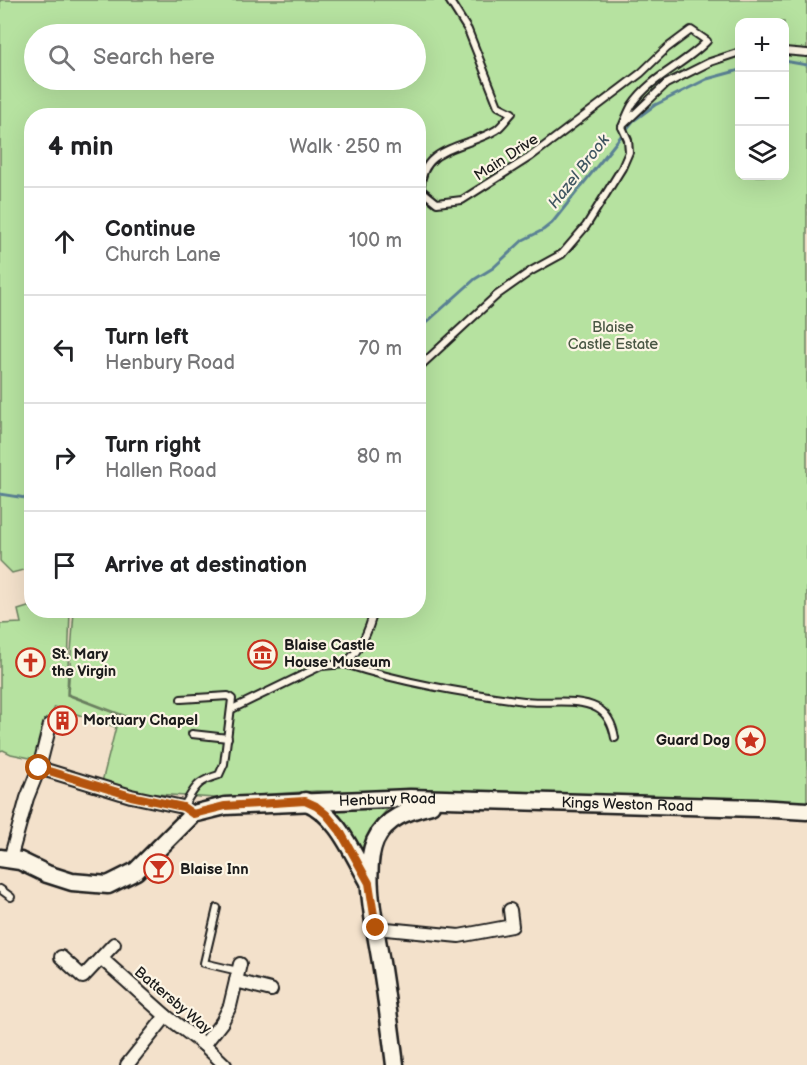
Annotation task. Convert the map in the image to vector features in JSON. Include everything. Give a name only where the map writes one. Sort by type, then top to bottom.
[{"type":"main road","name":"Henbury Road","points":[[188,810],[305,801],[410,798],[448,801]]},
{"type":"main road","points":[[305,801],[326,814],[340,831],[369,883]]},
{"type":"main road","points":[[395,1065],[369,883],[371,852],[376,839],[394,818],[407,811],[448,801]]},
{"type":"main road","name":"Kings Weston Road","points":[[448,801],[807,811]]},
{"type":"main road","points":[[5,859],[72,882],[108,885],[136,871],[171,842],[188,810]]},
{"type":"street","points":[[5,859],[25,798],[39,768],[50,725]]},
{"type":"street","points":[[39,768],[131,796],[188,810]]},
{"type":"street","points":[[376,928],[459,936],[512,926],[510,910]]},
{"type":"street","points":[[61,957],[83,977],[114,944]]},
{"type":"street","name":"Battersby Way","points":[[101,958],[225,1065]]},
{"type":"street","points":[[204,1045],[222,1022],[230,1006],[238,972],[271,990]]},
{"type":"street","points":[[127,1065],[166,1016]]},
{"type":"lane","name":"Main Drive","points":[[426,165],[439,154],[497,130],[512,113],[498,106],[468,30],[449,0]]},
{"type":"lane","name":"Main Drive","points":[[426,193],[437,203],[462,200],[530,157],[641,73],[667,48],[691,30],[707,41],[692,56],[655,80],[638,97],[631,106],[622,127]]},
{"type":"lane","points":[[789,51],[807,53]]},
{"type":"lane","points":[[426,361],[497,295],[531,271],[562,254],[594,216],[629,152],[628,140],[622,127],[666,84],[710,62],[735,54]]},
{"type":"lane","points":[[345,664],[363,643],[372,618]]},
{"type":"lane","points":[[232,709],[321,666],[345,664],[465,693],[529,701],[578,703],[596,708],[606,716],[613,727],[615,738]]},
{"type":"lane","points":[[181,699],[228,696],[232,699],[224,764],[219,775],[204,779],[196,786],[188,810]]},
{"type":"lane","points":[[192,734],[228,738]]},
{"type":"lane","points":[[0,890],[11,897]]},
{"type":"lane","points":[[217,908],[204,963],[238,972]]},
{"type":"green space","name":"Blaise Castle Estate","points":[[0,0],[807,0],[807,805],[417,792],[316,791],[215,798],[141,793],[102,782],[116,727],[55,707],[40,740],[35,759],[0,751],[0,624],[21,623],[18,610],[24,608],[24,618],[70,618],[67,695],[126,718],[126,716],[68,694],[73,618],[426,618],[426,108],[24,108],[24,570],[12,573],[0,561]]},
{"type":"green space","points":[[391,806],[373,828],[364,854],[333,807]]},
{"type":"waterway","name":"Hazel Brook","points":[[789,62],[807,65]]},
{"type":"waterway","name":"Hazel Brook","points":[[426,323],[475,279],[493,268],[523,240],[552,223],[633,121],[655,105],[707,79],[735,71]]},
{"type":"waterway","name":"Hazel Brook","points":[[0,494],[24,498]]},
{"type":"place","name":"Blaise Castle House Museum","points":[[263,654]]},
{"type":"place","name":"St. Mary the Virgin","points":[[31,663]]},
{"type":"place","name":"Mortuary Chapel","points":[[62,720]]},
{"type":"place","name":"Guard Dog","points":[[751,740]]},
{"type":"place","name":"Blaise Inn","points":[[159,869]]},
{"type":"route","points":[[39,768],[107,790],[183,807],[193,814],[225,806],[305,801],[316,806],[340,831],[369,883],[376,928]]}]
